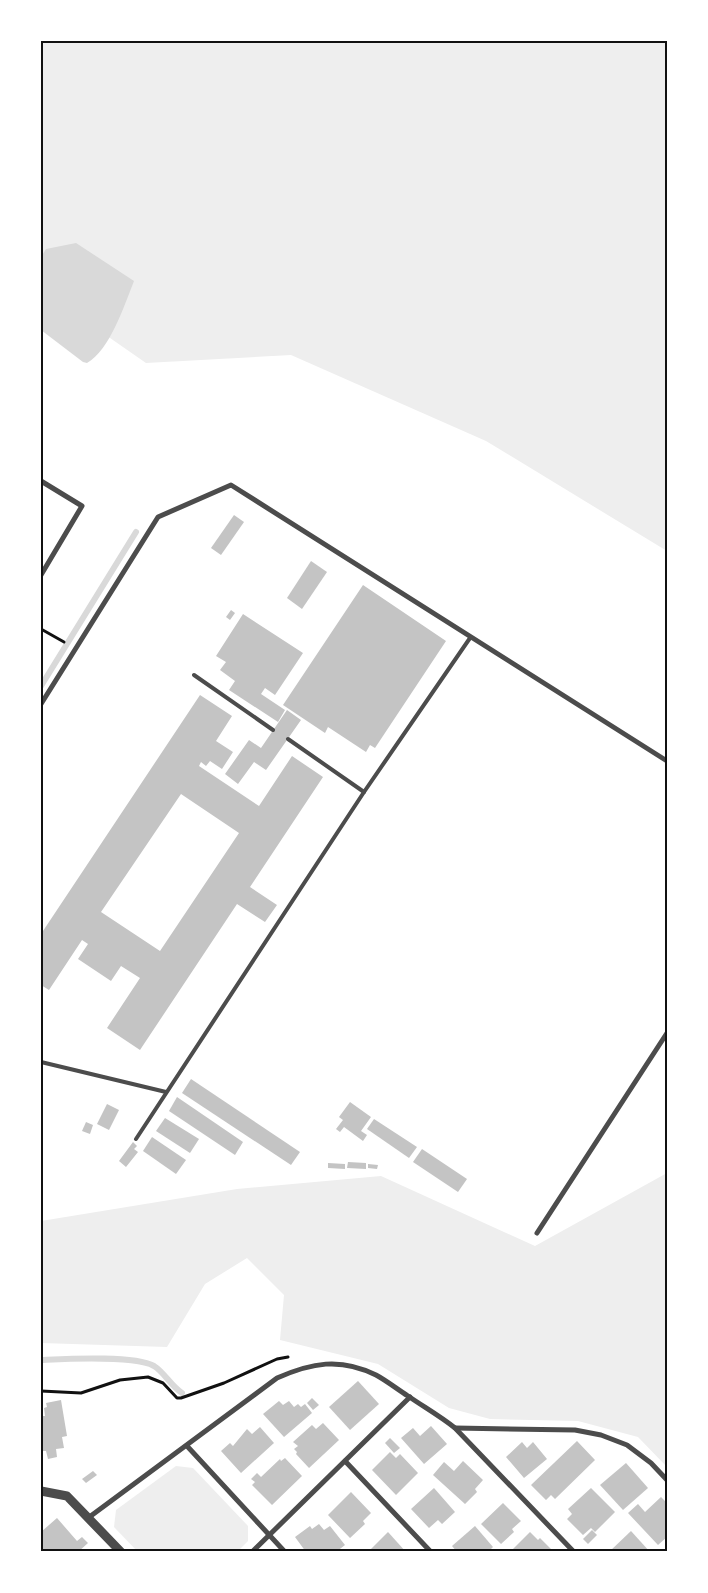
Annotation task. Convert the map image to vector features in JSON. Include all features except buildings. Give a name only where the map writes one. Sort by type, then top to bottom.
[{"type":"street","points":[[41,481],[82,506],[41,575]]},
{"type":"street","points":[[41,704],[158,517],[231,485],[667,762]]},
{"type":"street","points":[[536,1233],[667,1033]]},
{"type":"street","points":[[88,1518],[277,1378],[300,1368],[324,1363],[346,1365],[375,1375],[436,1413],[456,1428],[574,1552]]},
{"type":"street","points":[[252,1552],[410,1397]]},
{"type":"street","points":[[456,1428],[575,1430],[601,1435],[628,1445],[651,1463],[667,1480]]},
{"type":"street","points":[[187,1446],[285,1552]]},
{"type":"street","points":[[345,1461],[431,1552]]},
{"type":"street","points":[[42,1492],[67,1496],[121,1552]]},
{"type":"lane","points":[[136,1139],[364,792],[470,638]]},
{"type":"lane","points":[[194,675],[273,730]]},
{"type":"lane","points":[[288,740],[364,792]]},
{"type":"lane","points":[[41,1062],[166,1092]]},
{"type":"path","points":[[41,629],[75,649]]},
{"type":"path","points":[[41,1391],[81,1393],[120,1380],[148,1377],[163,1383],[177,1398],[181,1398],[224,1383],[277,1360],[293,1357],[300,1368]]},
{"type":"shaded area","points":[[41,41],[667,41],[667,551],[486,441],[291,355],[146,363],[41,290]]},
{"type":"shaded area","points":[[76,243],[134,281],[121,315],[109,338],[103,348],[87,363],[83,362],[41,330],[41,257],[46,249]]},
{"type":"shaded area","points":[[667,1173],[667,1467],[638,1437],[578,1421],[490,1419],[449,1408],[378,1364],[280,1340],[284,1295],[247,1258],[205,1284],[167,1347],[41,1343],[41,1221],[237,1189],[381,1176],[535,1246]]},
{"type":"shaded area","points":[[176,1466],[193,1468],[248,1526],[248,1541],[237,1552],[138,1552],[114,1527],[116,1510]]},
{"type":"waterway","points":[[41,686],[136,532]]},
{"type":"waterway","points":[[41,1360],[99,1358],[131,1360],[144,1363],[158,1369],[182,1393]]}]
